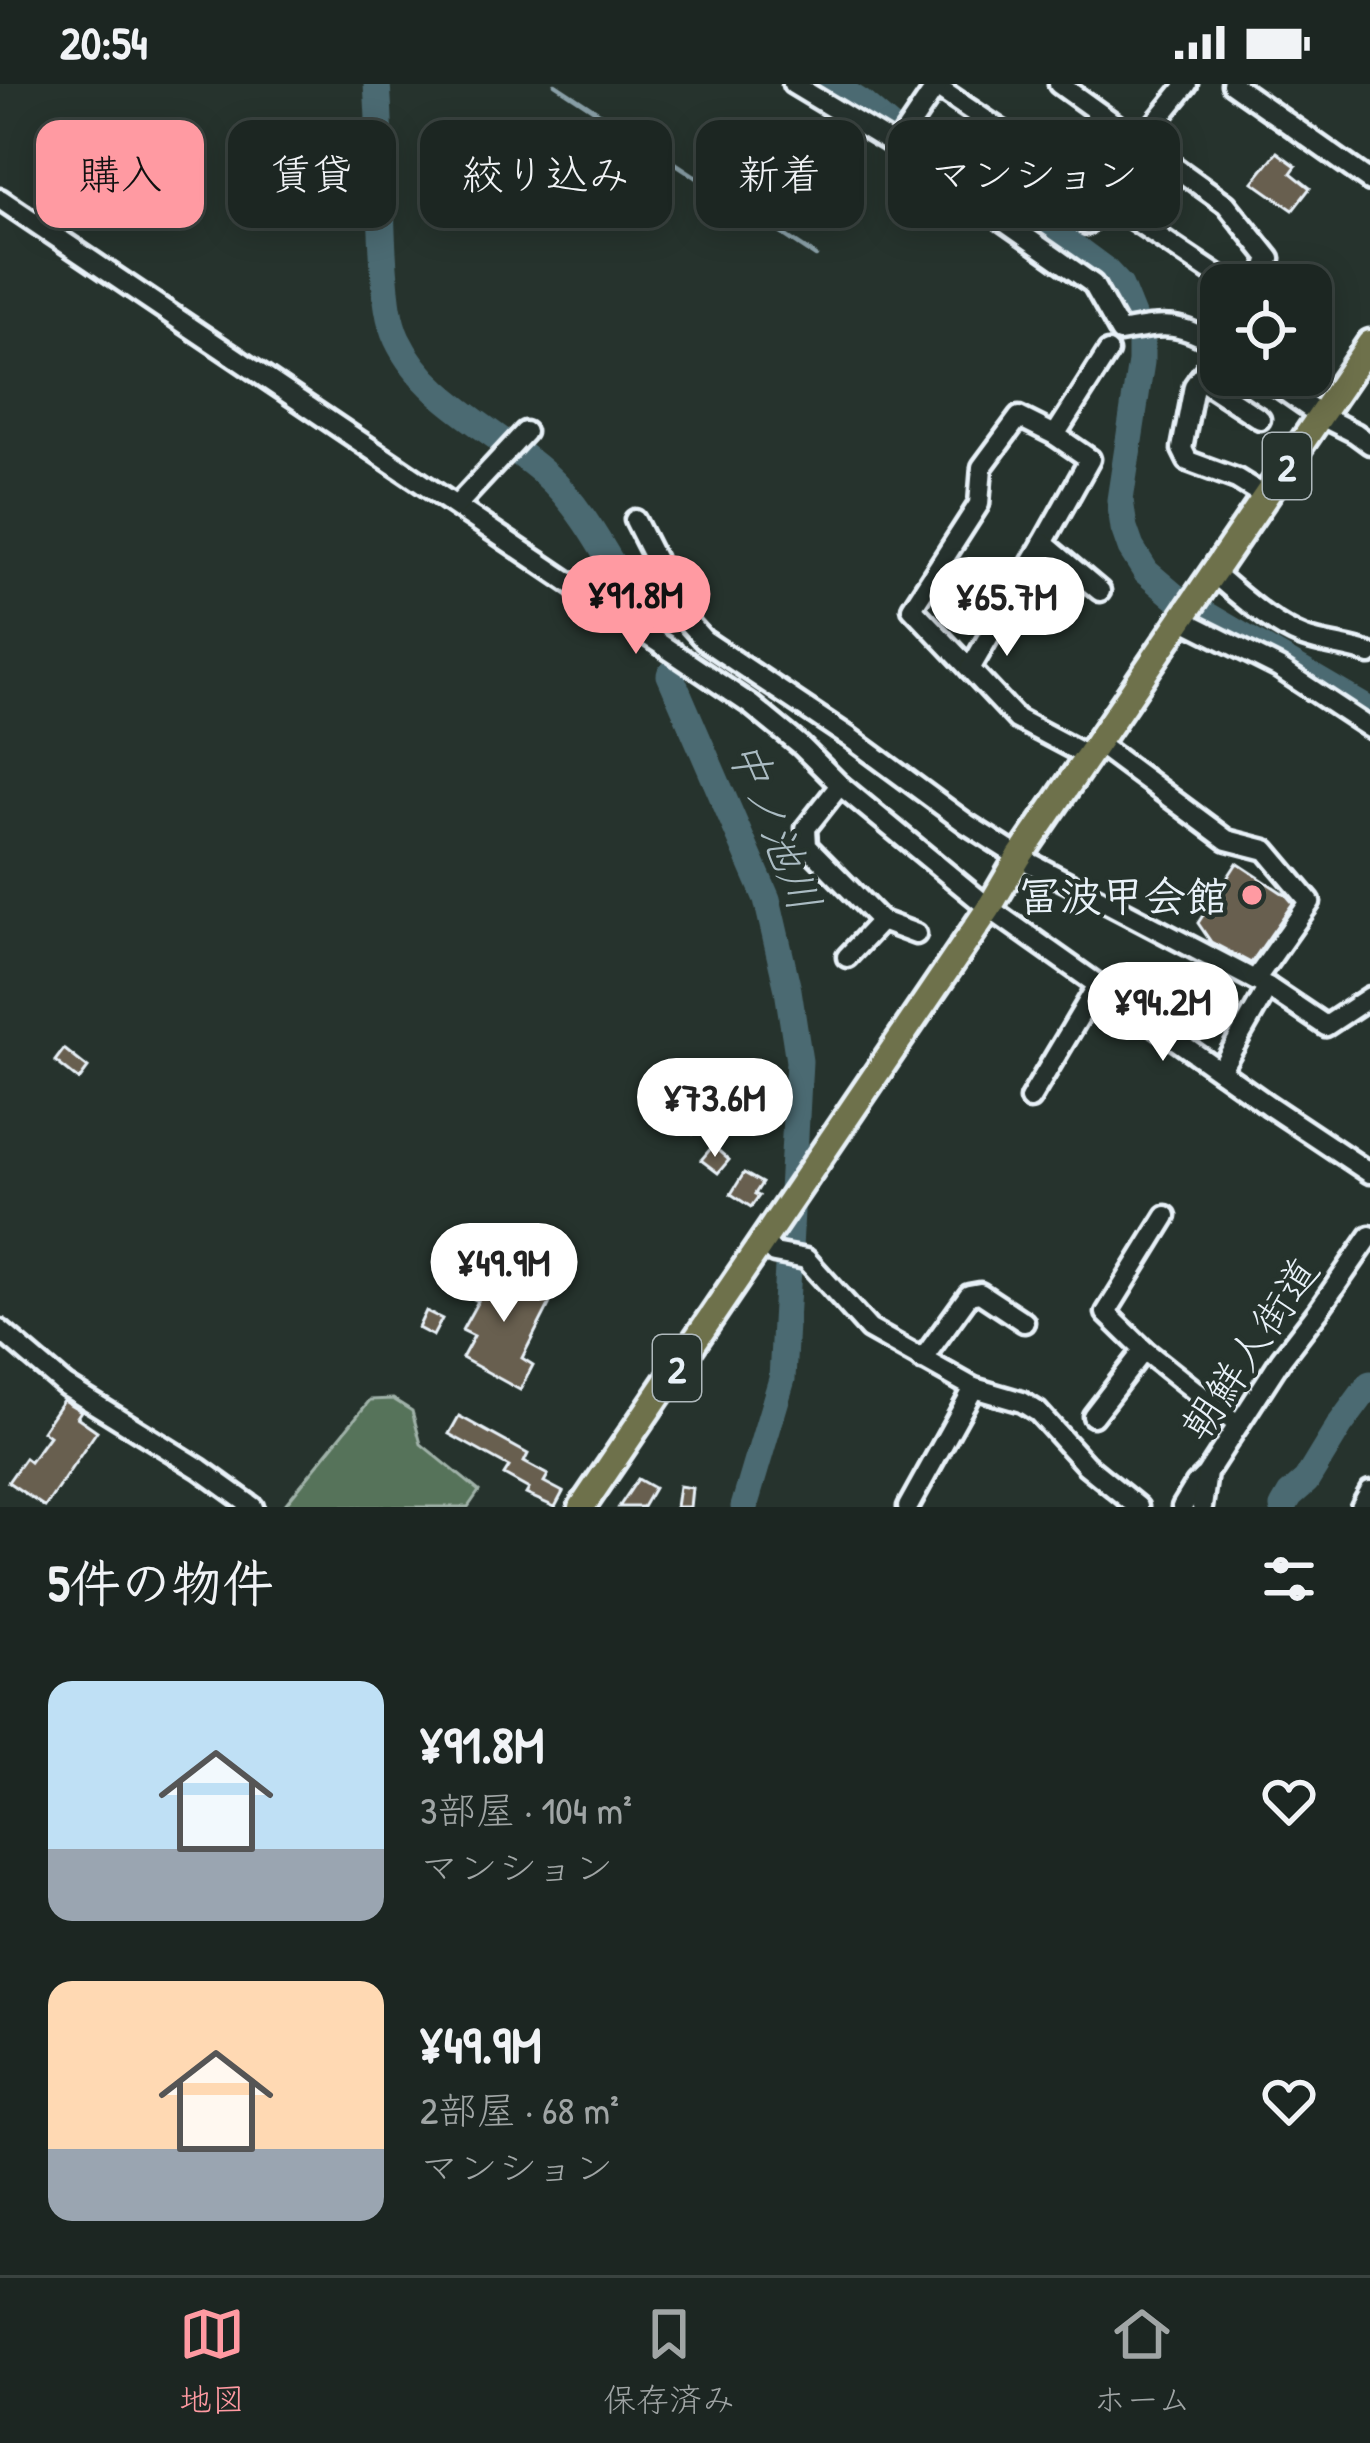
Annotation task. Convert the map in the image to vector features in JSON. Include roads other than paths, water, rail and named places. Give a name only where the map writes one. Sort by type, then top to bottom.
[{"type":"main road","name":"2","points":[[582,1507],[770,1241],[1019,857],[1370,343]]},
{"type":"street","points":[[793,84],[888,139]]},
{"type":"street","points":[[1059,84],[1111,120]]},
{"type":"street","points":[[1159,120],[1187,84]]},
{"type":"street","points":[[1232,84],[1370,181]]},
{"type":"street","points":[[913,120],[935,85],[987,120]]},
{"type":"street","points":[[1180,170],[1226,204],[1270,259],[1268,264]]},
{"type":"street","points":[[0,199],[752,705],[989,908],[1370,1172]]},
{"type":"street","points":[[1015,228],[1093,284],[1120,332],[1156,325],[1200,335]]},
{"type":"street","points":[[1146,228],[1200,264]]},
{"type":"street","points":[[1055,435],[1108,352]]},
{"type":"street","points":[[1259,419],[1199,379],[1182,449],[1188,461],[1237,479],[1266,497]]},
{"type":"street","points":[[1292,396],[1370,444]]},
{"type":"street","points":[[970,669],[1090,459],[1019,417],[982,467],[979,505],[912,608],[1017,719],[1094,750],[1227,840],[1266,850],[1310,902],[1262,984],[1220,1071]]},
{"type":"street","points":[[457,505],[525,432]]},
{"type":"street","points":[[634,520],[686,619],[704,640],[967,824],[1019,857],[1262,984],[1326,1026],[1370,997]]},
{"type":"street","points":[[1043,543],[1100,591]]},
{"type":"street","points":[[1209,582],[1303,637],[1370,654]]},
{"type":"street","points":[[1185,618],[1279,668],[1370,728]]},
{"type":"street","points":[[840,785],[806,827],[808,846],[881,921],[916,934]]},
{"type":"street","points":[[848,957],[881,921]]},
{"type":"street","points":[[1030,1099],[1097,985]]},
{"type":"street","points":[[1166,1216],[1106,1313],[1144,1350],[1238,1425]]},
{"type":"street","name":"朝鮮人街道","points":[[1202,1507],[1207,1473],[1370,1235]]},
{"type":"street","points":[[770,1241],[806,1259],[869,1329],[974,1388],[1022,1402],[1038,1412],[1086,1465],[1138,1507]]},
{"type":"street","points":[[922,1360],[969,1294],[980,1293],[1024,1322]]},
{"type":"street","points":[[0,1330],[66,1386],[253,1507]]},
{"type":"street","points":[[1093,1416],[1144,1350]]},
{"type":"street","points":[[908,1507],[974,1388]]},
{"type":"street","points":[[1182,1507],[1207,1473]]},
{"type":"street","points":[[1360,1507],[1370,1492]]},
{"type":"waterway","name":"中ノ池川","points":[[377,84],[384,267],[397,339],[425,380],[526,458],[570,500],[629,593]]},
{"type":"waterway","points":[[555,84],[816,256]]},
{"type":"waterway","points":[[831,84],[894,131],[920,140],[1020,207],[1120,286],[1141,338],[1120,500],[1131,548],[1146,572],[1174,596],[1370,711]]},
{"type":"waterway","name":"中ノ池川","points":[[670,675],[767,899],[799,1061],[782,1379],[744,1507]]},
{"type":"waterway","points":[[1283,1507],[1306,1481],[1370,1384]]},
{"type":"place","name":"冨波甲会館","points":[[1252,895]]}]
